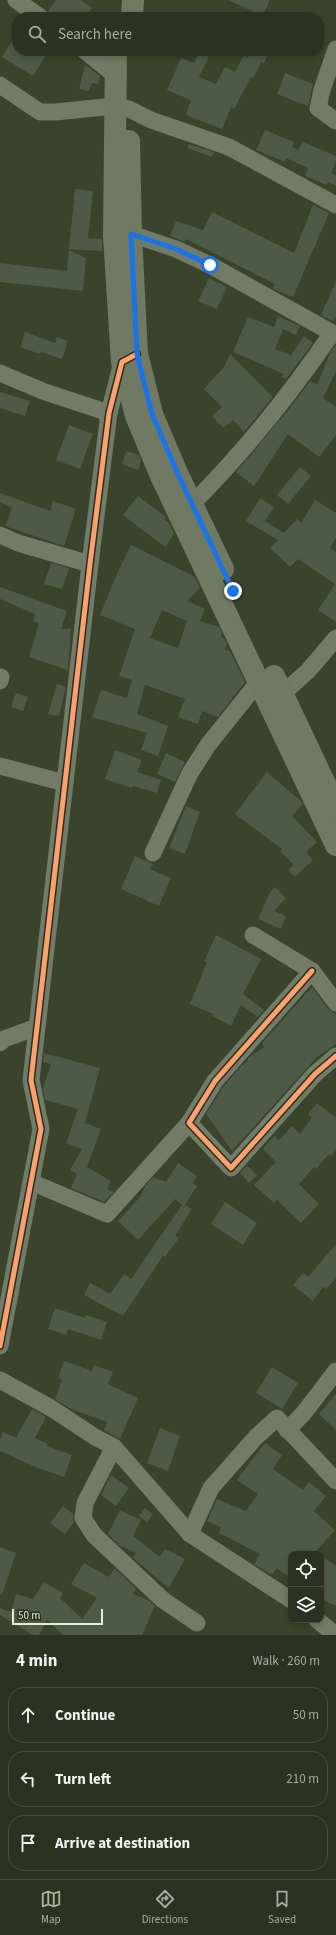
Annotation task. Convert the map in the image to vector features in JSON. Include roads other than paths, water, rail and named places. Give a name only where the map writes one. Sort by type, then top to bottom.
[{"type":"main road","points":[[118,0],[118,12]]},
{"type":"main road","points":[[132,12],[133,0]]},
{"type":"main road","points":[[116,56],[116,76],[122,108],[131,234],[129,358],[192,504],[336,807]]},
{"type":"main road","points":[[130,56],[122,108],[114,236],[136,416],[161,476],[336,845]]},
{"type":"street","points":[[16,0],[33,12]]},
{"type":"street","points":[[336,49],[322,90],[318,108],[336,121]]},
{"type":"street","points":[[91,56],[116,76]]},
{"type":"street","points":[[0,85],[40,112],[122,108],[151,120],[229,147],[336,205]]},
{"type":"street","points":[[131,234],[176,249],[210,265],[334,334],[272,413],[214,482],[192,504]]},
{"type":"street","points":[[0,1346],[5,1290],[31,1182],[41,1129],[31,1080],[90,564],[109,413],[129,358]]},
{"type":"street","points":[[0,374],[45,392],[109,413]]},
{"type":"street","points":[[0,535],[18,543],[90,564]]},
{"type":"street","points":[[282,694],[308,671],[336,638]]},
{"type":"street","points":[[153,853],[190,773],[208,745],[259,681]]},
{"type":"street","points":[[0,766],[65,783]]},
{"type":"street","points":[[253,935],[312,971],[336,1004]]},
{"type":"street","points":[[31,1182],[107,1214],[189,1123],[214,1081],[312,971]]},
{"type":"street","points":[[1,1038],[37,1028]]},
{"type":"street","points":[[189,1123],[230,1168],[315,1074],[336,1056]]},
{"type":"street","points":[[287,1430],[303,1414],[336,1371]]},
{"type":"street","points":[[0,1380],[114,1447],[190,1534],[288,1598]]},
{"type":"street","points":[[190,1534],[211,1488],[256,1437],[278,1418],[287,1430],[336,1481]]},
{"type":"street","points":[[114,1447],[85,1503],[83,1518],[94,1535],[163,1600],[197,1623]]},
{"type":"street","points":[[321,1623],[336,1635]]}]
